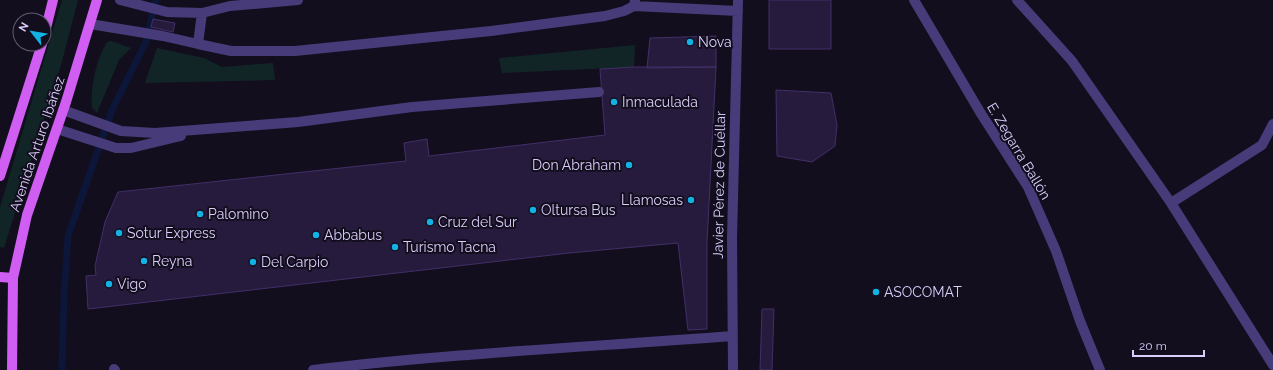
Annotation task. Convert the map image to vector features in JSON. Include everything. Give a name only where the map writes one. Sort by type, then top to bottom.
[{"type":"main road","points":[[50,12],[53,0]]},
{"type":"main road","name":"Avenida Arturo Ibáñez","points":[[12,370],[14,278],[26,215],[57,129],[97,0]]},
{"type":"main road","name":"Avenida Arturo Ibáñez","points":[[0,176],[39,52]]},
{"type":"main road","points":[[0,278],[14,278]]},
{"type":"street","points":[[120,0],[167,12],[202,13],[230,6],[298,0]]},
{"type":"street","name":"Javier Pérez de Cuéllar","points":[[733,370],[731,336],[732,238],[738,0]]},
{"type":"street","name":"E. Zegarra Ballón","points":[[914,0],[980,112],[1028,187],[1056,251],[1080,321],[1100,370]]},
{"type":"street","points":[[1016,0],[1072,61],[1171,203],[1273,365]]},
{"type":"street","points":[[90,24],[164,36],[231,51],[295,51],[491,31],[605,16],[624,11],[634,3],[738,11]]},
{"type":"street","points":[[198,44],[202,13]]},
{"type":"street","points":[[63,110],[96,124],[121,131],[155,133],[298,122],[412,107],[599,92]]},
{"type":"street","points":[[1171,203],[1262,145],[1273,124]]},
{"type":"street","points":[[57,129],[116,148],[131,148],[207,130]]},
{"type":"street","points":[[313,370],[400,361],[731,336]]},
{"type":"green space","points":[[62,0],[78,0],[61,65],[4,248],[0,247],[0,207],[46,52],[52,52],[52,33]]},
{"type":"green space","points":[[111,41],[131,48],[119,60],[97,113],[92,108],[93,83],[103,49],[107,42]]},
{"type":"green space","points":[[635,45],[634,67],[502,73],[499,58]]},
{"type":"green space","points":[[157,48],[204,58],[222,67],[273,63],[275,80],[145,83]]},
{"type":"building","points":[[769,0],[831,0],[831,49],[769,49]]},
{"type":"building","points":[[153,19],[175,23],[173,32],[151,27]]},
{"type":"building","points":[[716,36],[716,67],[647,68],[650,38]]},
{"type":"building","points":[[634,67],[716,67],[707,243],[707,329],[688,330],[678,243],[569,253],[88,309],[86,276],[96,275],[95,266],[105,222],[118,192],[406,161],[404,143],[427,139],[429,156],[605,135],[600,69]]},
{"type":"building","points":[[776,90],[831,93],[837,125],[835,146],[812,162],[777,156]]},
{"type":"building","points":[[762,309],[774,309],[772,370],[760,370]]},
{"type":"waterway","points":[[62,370],[64,296],[68,236],[112,110],[146,42],[156,0]]},
{"type":"place","name":"Nova","points":[[690,42]]},
{"type":"place","name":"Inmaculada","points":[[614,102]]},
{"type":"place","name":"Don Abraham","points":[[629,165]]},
{"type":"place","name":"Llamosas","points":[[691,200]]},
{"type":"place","name":"Oltursa Bus","points":[[533,210]]},
{"type":"place","name":"Palomino","points":[[200,214]]},
{"type":"place","name":"Cruz del Sur","points":[[430,222]]},
{"type":"place","name":"Sotur Express","points":[[119,233]]},
{"type":"place","name":"Abbabus","points":[[316,235]]},
{"type":"place","name":"Turismo Tacna","points":[[395,247]]},
{"type":"place","name":"Reyna","points":[[144,261]]},
{"type":"place","name":"Del Carpio","points":[[253,262]]},
{"type":"place","name":"Vigo","points":[[109,284]]},
{"type":"place","name":"ASOCOMAT","points":[[876,292]]}]
